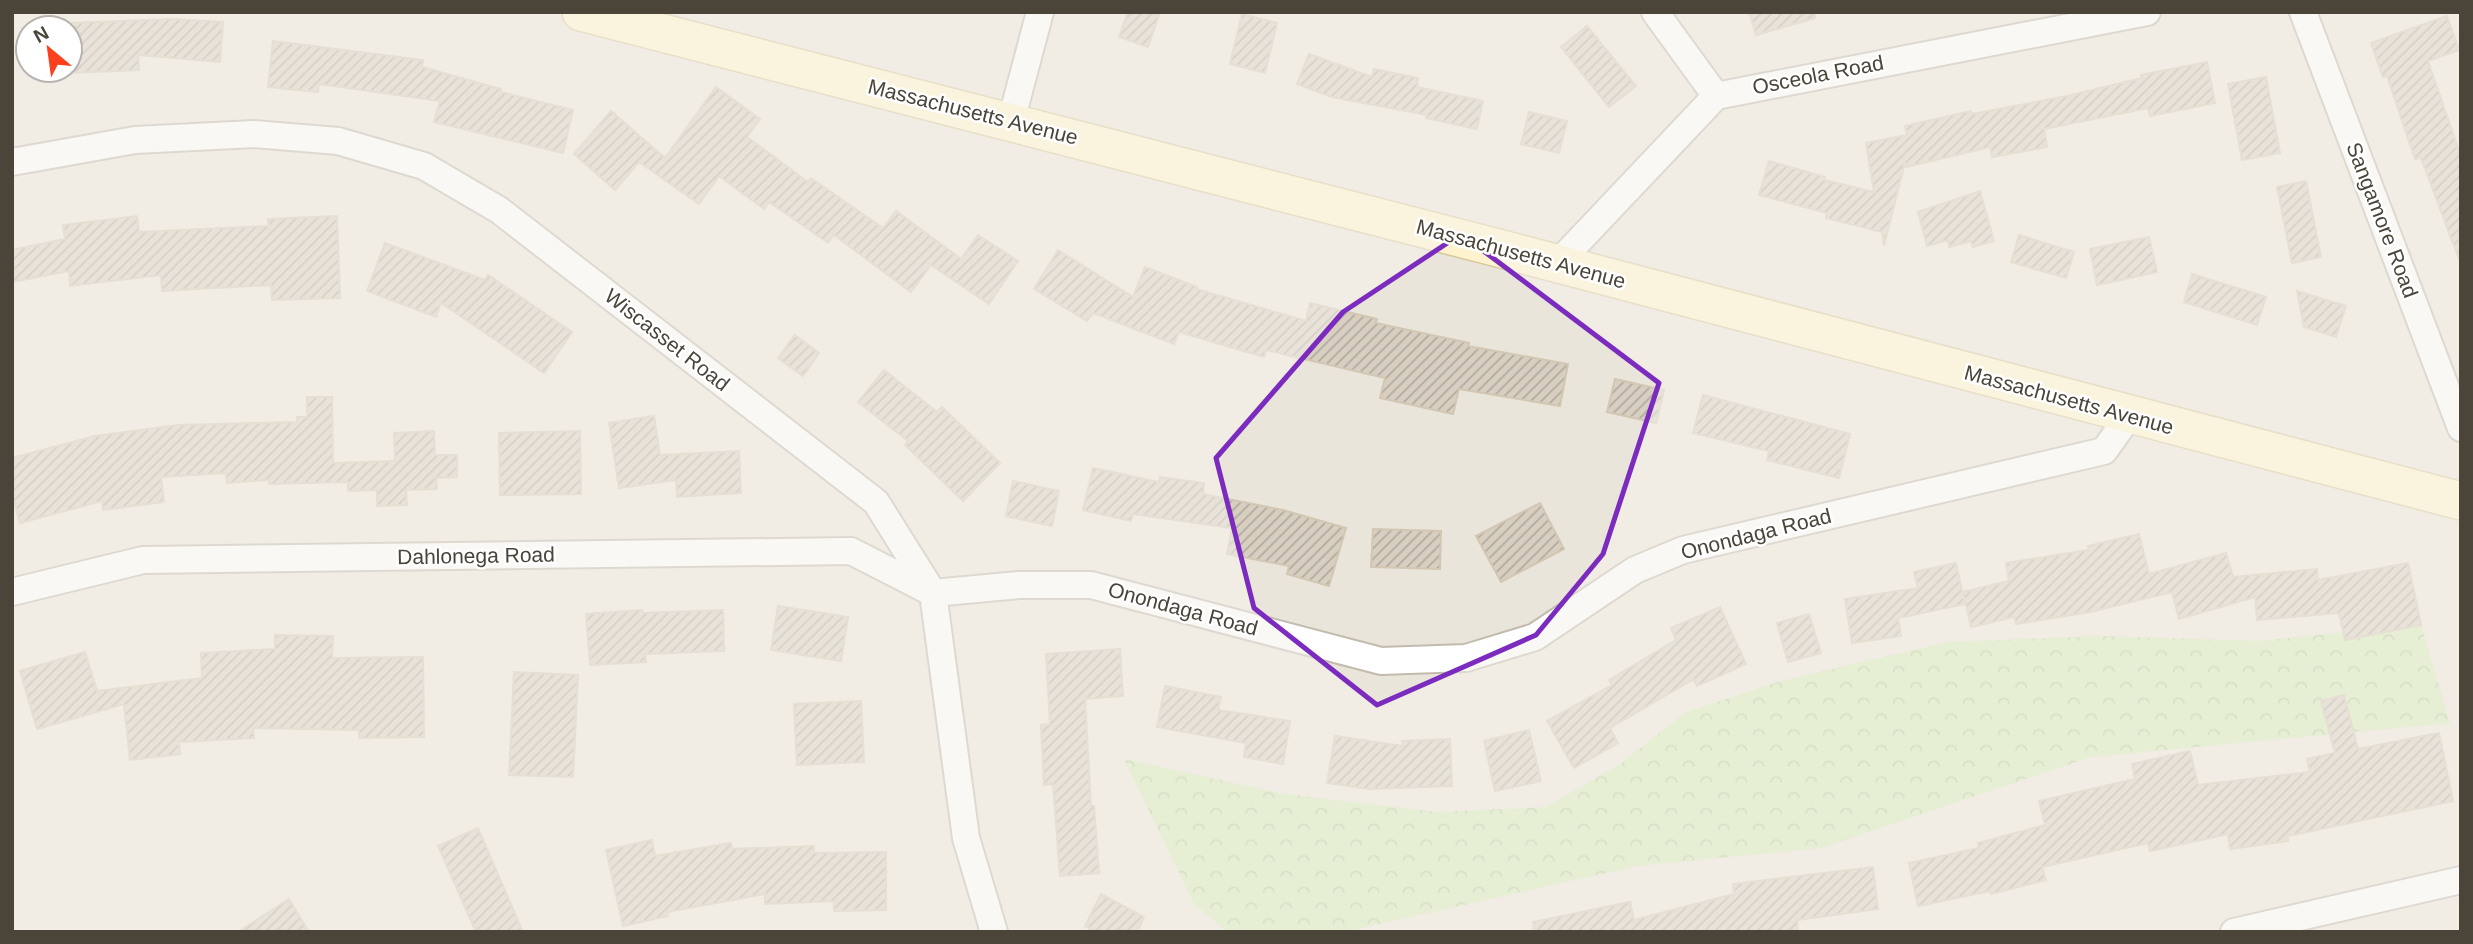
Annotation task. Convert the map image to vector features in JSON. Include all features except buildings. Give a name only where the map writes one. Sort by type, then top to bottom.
[{"type":"main road","name":"Massachusetts Avenue","points":[[581,12],[1011,121],[2461,501]]},
{"type":"street","points":[[1011,121],[1040,12]]},
{"type":"street","points":[[1558,264],[1716,96],[1655,12]]},
{"type":"street","name":"Osceola Road","points":[[1716,96],[2022,23],[2147,12]]},
{"type":"street","name":"Sangamore Road","points":[[2303,12],[2453,384],[2461,428]]},
{"type":"street","name":"Wiscasset Road","points":[[12,162],[135,141],[254,134],[338,141],[424,166],[499,210],[876,502],[933,593],[966,838],[994,932]]},
{"type":"street","name":"Onondaga Road","points":[[933,593],[1020,585],[1091,585],[1381,661],[1466,658],[1535,637],[1635,570],[1683,550],[2104,451],[2129,416]]},
{"type":"street","name":"Dahlonega Road","points":[[12,592],[144,560],[851,551],[933,593]]},
{"type":"street","points":[[2234,932],[2461,880]]},
{"type":"highlighted area","points":[[1461,234],[1659,383],[1603,554],[1536,635],[1377,705],[1254,608],[1216,458],[1343,312]]},
{"type":"shaded area","points":[[12,12],[2461,12],[2461,932],[12,932]]},
{"type":"green space","points":[[2421,625],[2450,723],[2091,757],[1821,848],[1637,866],[1344,932],[1228,932],[1194,904],[1124,759],[1285,794],[1437,812],[1546,807],[1620,764],[1686,712],[1785,680],[1948,642],[2099,636],[2257,641]]}]
